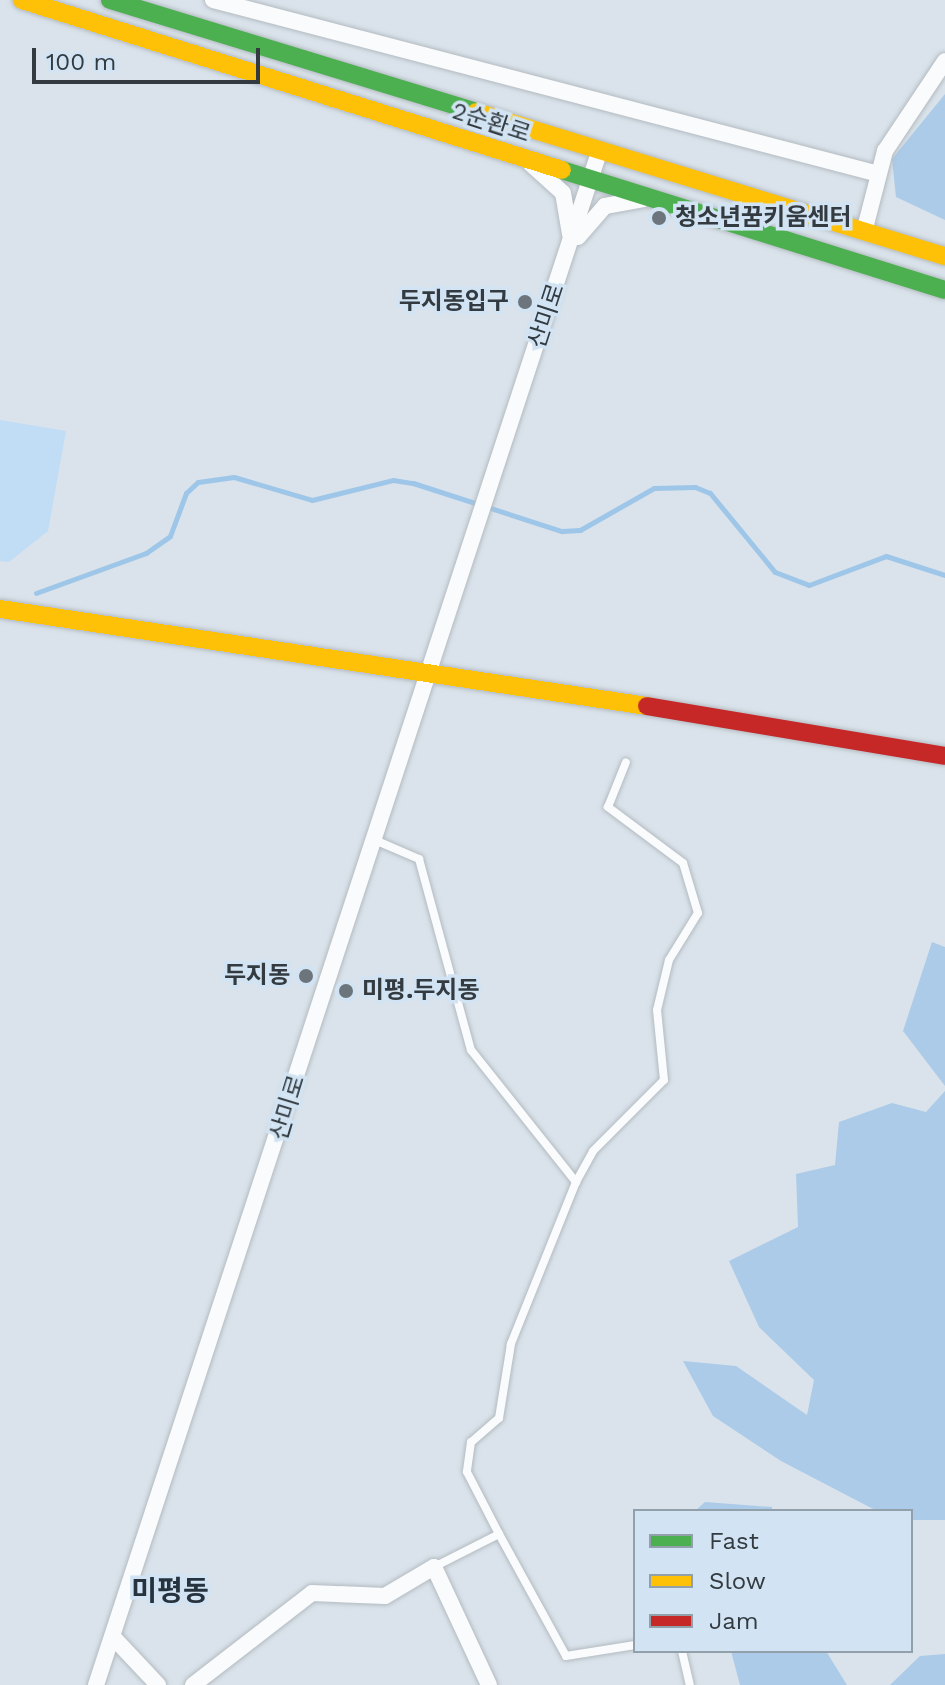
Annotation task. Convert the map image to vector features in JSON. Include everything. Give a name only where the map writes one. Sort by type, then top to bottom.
[{"type":"street","name":"2순환로","points":[[22,0],[590,181],[945,290]]},
{"type":"street","name":"2순환로","points":[[110,0],[945,256]]},
{"type":"street","points":[[213,0],[879,174]]},
{"type":"street","points":[[864,232],[885,151],[945,61]]},
{"type":"street","name":"산미로","points":[[96,1685],[434,670],[599,152]]},
{"type":"street","points":[[527,160],[563,193],[568,251]]},
{"type":"street","points":[[568,251],[605,206],[652,200]]},
{"type":"street","points":[[0,609],[434,670],[945,756]]},
{"type":"street","points":[[193,1685],[312,1593],[385,1596],[434,1567],[489,1685]]},
{"type":"street","points":[[113,1637],[158,1685]]},
{"type":"lane","points":[[626,762],[608,807],[683,863],[698,913],[669,960],[657,1010],[664,1080],[593,1151],[576,1182],[511,1344],[499,1418],[471,1442],[467,1472],[566,1656],[633,1645]]},
{"type":"lane","points":[[377,841],[419,859],[471,1050],[576,1182]]},
{"type":"lane","points":[[434,1567],[499,1534]]},
{"type":"lane","points":[[682,1653],[690,1685]]},
{"type":"shaded area","points":[[945,94],[945,220],[896,197],[892,159]]},
{"type":"shaded area","points":[[0,420],[66,431],[48,531],[9,562],[0,561]]},
{"type":"shaded area","points":[[932,942],[945,947],[945,1086],[903,1031]]},
{"type":"shaded area","points":[[945,1091],[945,1520],[913,1520],[913,1509],[873,1509],[781,1461],[713,1416],[683,1361],[736,1366],[807,1415],[814,1380],[759,1327],[729,1261],[798,1227],[796,1174],[835,1165],[839,1122],[892,1103],[926,1112]]},
{"type":"shaded area","points":[[705,1502],[772,1507],[772,1509],[697,1509]]},
{"type":"shaded area","points":[[732,1653],[827,1653],[847,1685],[740,1685]]},
{"type":"shaded area","points":[[945,1654],[945,1685],[890,1685],[920,1656]]},
{"type":"waterway","points":[[36,593],[146,553],[170,536],[186,493],[198,482],[234,477],[312,500],[393,480],[413,483],[562,531],[580,530],[654,488],[695,487],[710,493],[775,572],[809,585],[886,556],[945,575]]},
{"type":"traffic: fast","points":[[110,0],[476,112]]},
{"type":"traffic: fast","points":[[562,170],[945,290]]},
{"type":"traffic: slow","points":[[22,0],[562,170]]},
{"type":"traffic: slow","points":[[476,112],[945,256]]},
{"type":"traffic: slow","points":[[0,609],[647,706]]},
{"type":"traffic: jam","points":[[647,706],[945,756]]},
{"type":"place","name":"청소년꿈키움센터","points":[[659,218]]},
{"type":"place","name":"두지동입구","points":[[525,302]]},
{"type":"place","name":"두지동","points":[[306,976]]},
{"type":"place","name":"미평.두지동","points":[[346,991]]},
{"type":"district","name":"미평동","points":[[170,1591]]}]
